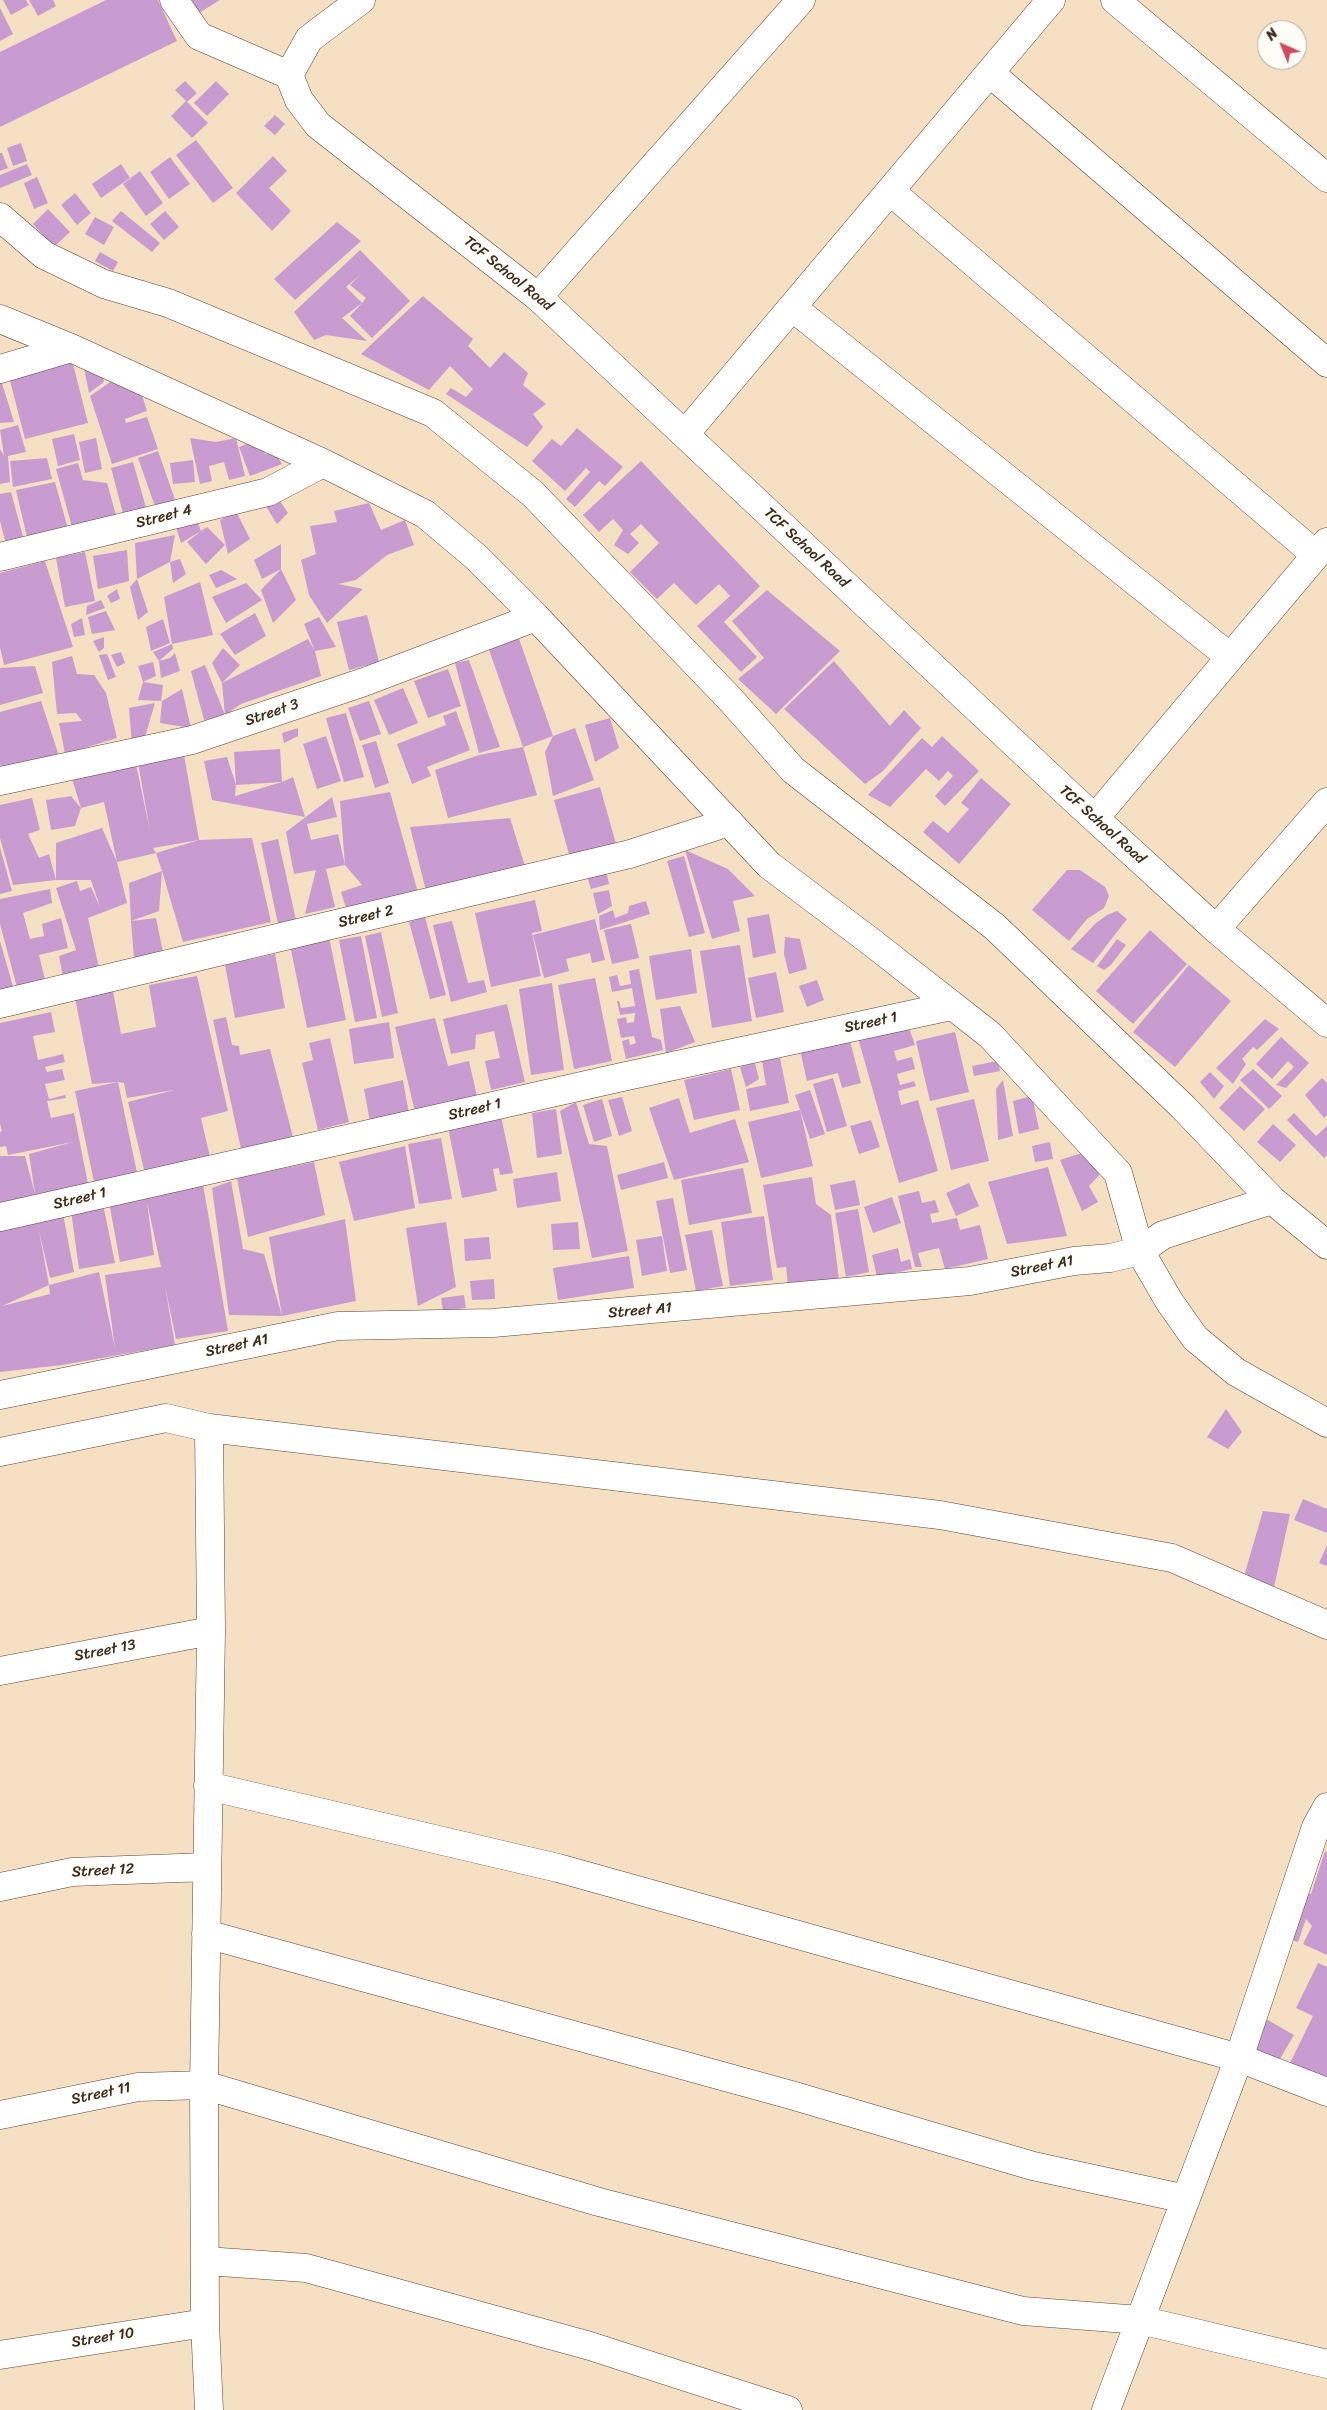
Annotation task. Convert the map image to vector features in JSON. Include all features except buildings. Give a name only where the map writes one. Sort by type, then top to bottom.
[{"type":"street","points":[[174,0],[199,36],[289,75],[309,39],[348,4]]},
{"type":"street","points":[[538,297],[801,0]]},
{"type":"street","points":[[685,434],[1051,0]]},
{"type":"street","points":[[1115,0],[1327,178]]},
{"type":"street","points":[[990,73],[1327,363]]},
{"type":"street","name":"TCF School Road","points":[[289,75],[299,100],[318,125],[538,297],[1095,818],[1216,929],[1327,1023]]},
{"type":"street","points":[[890,191],[1322,549],[1095,818]]},
{"type":"street","points":[[0,217],[44,255],[104,284],[168,303],[433,413],[532,494],[730,699],[793,770],[995,927],[1183,1107],[1272,1200],[1327,1245]]},
{"type":"street","points":[[792,307],[1230,657]]},
{"type":"street","points":[[0,319],[70,348],[323,463],[425,514],[476,557],[536,617],[769,865],[870,940],[990,1035],[1118,1173],[1140,1251],[1168,1301],[1195,1338],[1236,1372],[1327,1423]]},
{"type":"street","points":[[0,369],[70,348]]},
{"type":"street","name":"Street 4","points":[[0,558],[268,492],[323,463]]},
{"type":"street","name":"Street 3","points":[[0,781],[192,740],[364,682],[536,617]]},
{"type":"street","points":[[1216,929],[1327,802]]},
{"type":"street","name":"Street 2","points":[[0,1004],[630,854],[729,822]]},
{"type":"street","name":"Street 1","points":[[0,1217],[612,1079],[951,1006]]},
{"type":"street","name":"Street A1","points":[[0,1395],[338,1326],[493,1323],[970,1281],[1074,1260],[1110,1258],[1140,1251],[1164,1235],[1272,1200]]},
{"type":"street","points":[[0,1452],[166,1418],[209,1428],[940,1514],[1172,1558],[1327,1625]]},
{"type":"street","points":[[209,1428],[211,1631],[204,2085],[206,2322],[209,2410]]},
{"type":"street","name":"Street 13","points":[[0,1671],[211,1631]]},
{"type":"street","points":[[208,1786],[558,1868],[1239,2058],[1327,2092]]},
{"type":"street","points":[[1106,2410],[1239,2058],[1323,1823]]},
{"type":"street","name":"Street 12","points":[[0,1887],[72,1872],[207,1867]]},
{"type":"street","points":[[206,1934],[791,2095],[1033,2166],[1186,2200]]},
{"type":"street","name":"Street 11","points":[[0,2115],[138,2087],[204,2085],[599,2202],[1023,2311],[1140,2320],[1327,2364]]},
{"type":"street","points":[[206,2261],[306,2268],[590,2346],[788,2410]]},
{"type":"street","name":"Street 10","points":[[0,2355],[206,2322]]}]
